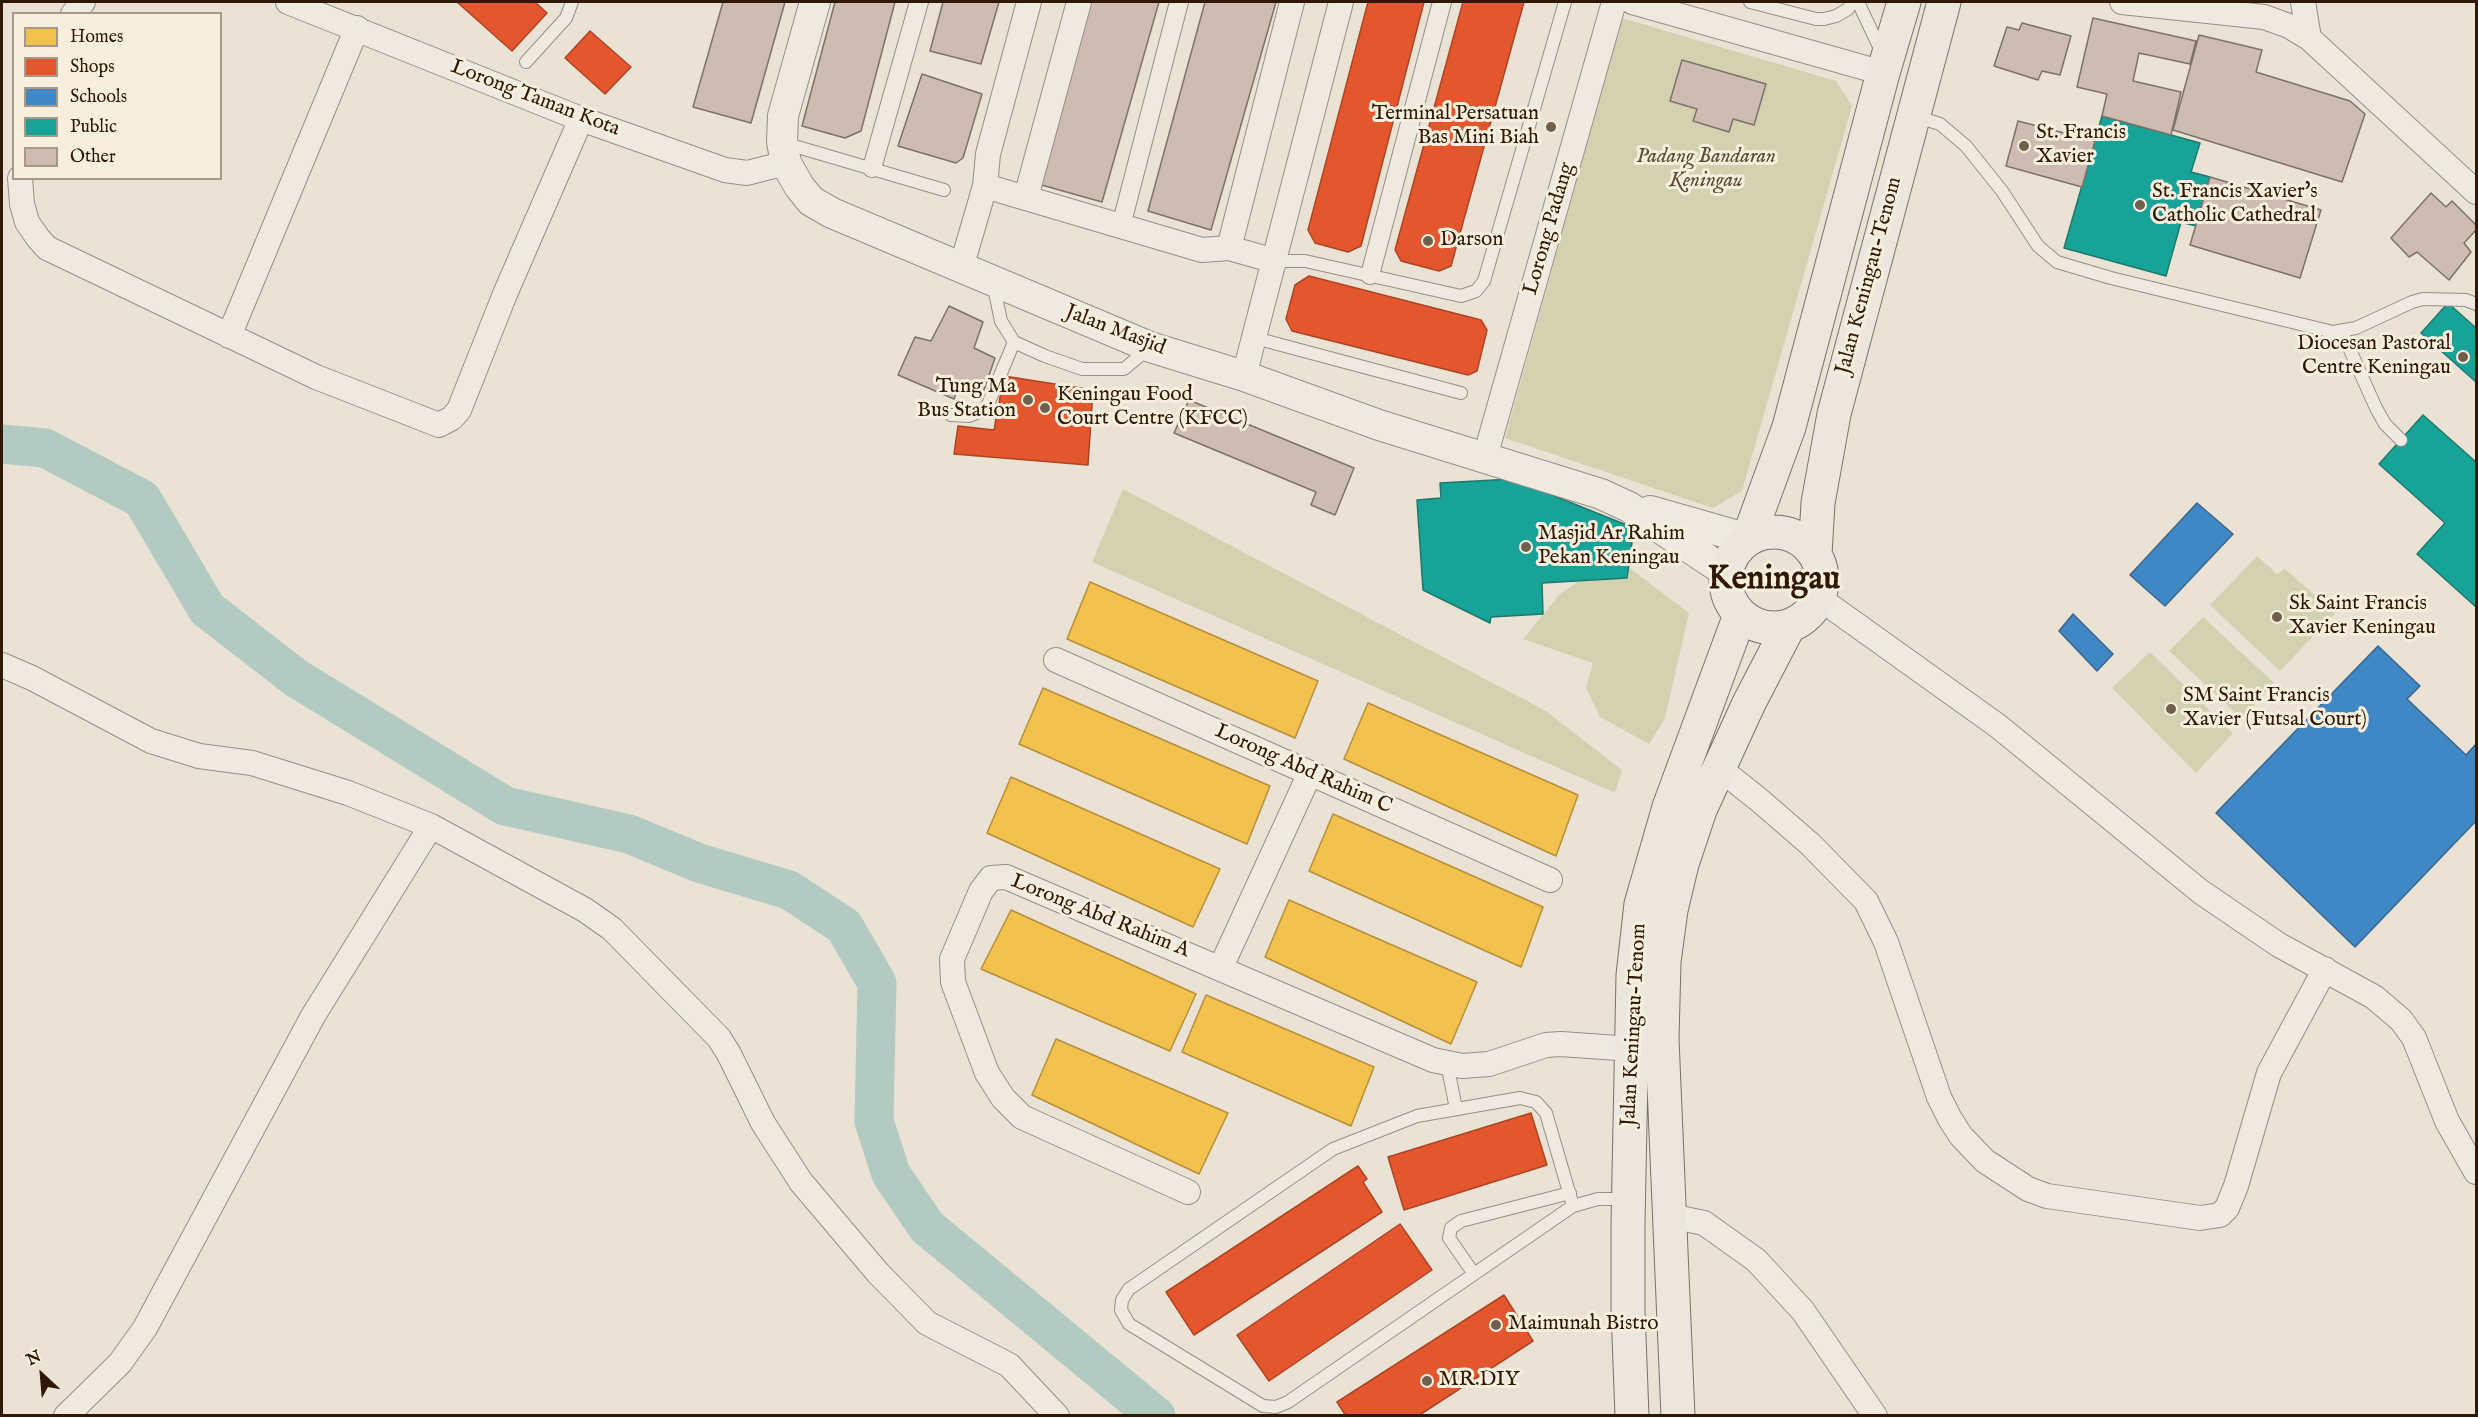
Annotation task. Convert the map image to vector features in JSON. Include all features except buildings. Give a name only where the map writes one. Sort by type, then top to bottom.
[{"type":"main road","name":"Jalan Keningau-Tenom","points":[[1748,539],[1789,427],[1904,2]]},
{"type":"main road","name":"Jalan Keningau-Tenom","points":[[1815,554],[1818,503],[1834,414],[1944,2]]},
{"type":"main road","points":[[1777,531],[1792,534],[1805,542],[1815,554],[1821,568],[1822,584],[1819,598],[1812,610],[1802,619],[1789,626],[1776,628],[1763,627],[1740,615],[1728,595],[1726,572],[1737,548],[1748,539],[1762,532],[1777,531]]},
{"type":"main road","name":"Jalan Keningau-Tenom","points":[[1632,1416],[1628,1310],[1629,1199],[1633,975],[1641,904],[1669,807],[1740,615]]},
{"type":"main road","name":"Jalan Keningau-Tenom","points":[[1678,1414],[1662,1039],[1664,962],[1671,910],[1682,864],[1700,810],[1749,703],[1789,626]]},
{"type":"street","name":"Lorong Taman Kota","points":[[290,2],[581,119],[725,170],[747,173],[784,153]]},
{"type":"street","points":[[784,153],[783,116],[815,2]]},
{"type":"street","points":[[872,168],[919,2]]},
{"type":"street","points":[[962,268],[985,186],[988,154],[1029,2]]},
{"type":"street","points":[[1026,197],[1079,2]]},
{"type":"street","points":[[1120,225],[1179,2]]},
{"type":"street","points":[[1229,248],[1292,2]]},
{"type":"street","points":[[1245,376],[1341,2]]},
{"type":"street","points":[[1370,275],[1442,2]]},
{"type":"street","name":"Lorong Padang","points":[[1485,457],[1614,2]]},
{"type":"street","points":[[1632,2],[1670,6],[1885,67]]},
{"type":"street","points":[[2122,2],[2264,17],[2289,26],[2309,38],[2476,192]]},
{"type":"street","points":[[2303,2],[2309,38]]},
{"type":"street","points":[[229,336],[357,28]]},
{"type":"street","points":[[20,180],[21,204],[27,222],[47,248],[316,377],[430,423],[444,424],[459,410],[505,294],[581,119]]},
{"type":"street","name":"Jalan Masjid","points":[[784,153],[799,186],[811,201],[832,213],[1150,347],[1245,376],[1379,425],[1601,494],[1629,507]]},
{"type":"street","points":[[985,186],[1202,250],[1229,248],[1275,261]]},
{"type":"street","points":[[1629,507],[1669,515],[1748,539]]},
{"type":"street","points":[[1629,507],[1726,572]]},
{"type":"street","points":[[1819,598],[1998,726],[2201,892],[2278,945],[2374,997],[2401,1020],[2414,1038],[2451,1130],[2476,1172]]},
{"type":"street","name":"Lorong Abd Rahim C","points":[[1056,660],[1550,880]]},
{"type":"street","points":[[2,665],[32,678],[151,741],[199,756],[252,763],[348,793],[431,826],[585,910],[612,929],[719,1038],[763,1123],[801,1182],[878,1273],[927,1323],[1009,1365],[1057,1416]]},
{"type":"street","points":[[1720,769],[1810,844],[1866,902],[1886,942],[1939,1097],[1950,1119],[1961,1136],[1985,1161],[2028,1189],[2057,1197],[2189,1217],[2220,1215],[2227,1208],[2236,1186],[2269,1073],[2325,969]]},
{"type":"street","points":[[1221,967],[1310,773]]},
{"type":"street","points":[[66,1416],[120,1363],[145,1328],[313,1016],[431,826]]},
{"type":"street","name":"Lorong Abd Rahim A","points":[[1188,1192],[1023,1117],[1003,1098],[987,1073],[953,982],[952,959],[981,891],[991,878],[1006,877],[1221,967],[1433,1060],[1462,1066],[1490,1064],[1546,1044],[1632,1049]]},
{"type":"street","points":[[1670,1216],[1704,1223],[1756,1260],[1803,1311],[1875,1416]]},
{"type":"lane","points":[[526,62],[566,18],[572,2]]},
{"type":"lane","points":[[1275,261],[1305,261],[1461,296],[1476,291],[1484,281],[1565,2]]},
{"type":"lane","points":[[1750,2],[1816,19],[1836,16],[1848,9],[1852,2]]},
{"type":"lane","points":[[1858,2],[1885,67]]},
{"type":"lane","points":[[1912,115],[1940,124],[1966,146],[2002,191],[2038,246],[2057,262],[2313,329],[2342,332],[2423,299],[2466,300],[2476,304]]},
{"type":"lane","points":[[784,153],[872,168],[944,190]]},
{"type":"lane","points":[[993,281],[1001,321],[1014,342],[1082,369],[1124,369],[1150,347]]},
{"type":"lane","points":[[2342,332],[2376,408],[2385,423],[2401,440]]},
{"type":"lane","points":[[1255,338],[1461,393]]},
{"type":"lane","points":[[951,415],[969,416],[986,409],[1014,342]]},
{"type":"lane","points":[[1448,1063],[1456,1109]]},
{"type":"lane","points":[[1573,1206],[1546,1113],[1536,1102],[1520,1098],[1417,1116],[1333,1149],[1129,1289],[1122,1300],[1121,1310],[1129,1324],[1263,1406],[1276,1407],[1573,1206],[1598,1199],[1629,1199]]},
{"type":"lane","points":[[1474,1274],[1449,1238],[1451,1228],[1461,1221],[1570,1193]]},
{"type":"green space","name":"Padang Bandaran Keningau","points":[[1622,18],[1836,81],[1852,106],[1742,491],[1713,508],[1505,438]]},
{"type":"green space","points":[[1123,489],[1546,711],[1622,770],[1615,793],[1092,562]]},
{"type":"green space","name":"Sk Saint Francis Xavier Keningau","points":[[2257,556],[2277,574],[2285,569],[2335,613],[2280,671],[2210,605]]},
{"type":"green space","points":[[1628,567],[1689,613],[1665,718],[1649,744],[1600,717],[1586,688],[1593,663],[1523,639],[1560,594],[1579,581]]},
{"type":"green space","points":[[2203,617],[2274,683],[2242,719],[2169,651]]},
{"type":"green space","name":"SM Saint Francis Xavier (Futsal Court)","points":[[2150,652],[2233,733],[2196,773],[2112,688]]},
{"type":"waterway","points":[[2,444],[45,448],[142,499],[207,609],[296,678],[505,806],[629,834],[699,863],[789,890],[844,926],[877,983],[874,1121],[891,1174],[927,1227],[1156,1416]]},
{"type":"place","name":"Terminal Persatuan Bas Mini Biah","points":[[1551,127]]},
{"type":"place","name":"St. Francis Xavier","points":[[2024,146]]},
{"type":"place","name":"St. Francis Xavier's Catholic Cathedral","points":[[2140,205]]},
{"type":"place","name":"Darson","points":[[1428,241]]},
{"type":"place","name":"Diocesan Pastoral Centre Keningau","points":[[2463,357]]},
{"type":"place","name":"Tung Ma Bus Station","points":[[1028,400]]},
{"type":"place","name":"Keningau Food Court Centre (KFCC)","points":[[1045,408]]},
{"type":"place","name":"Masjid Ar Rahim Pekan Keningau","points":[[1526,547]]},
{"type":"place","name":"Sk Saint Francis Xavier Keningau","points":[[2277,617]]},
{"type":"place","name":"SM Saint Francis Xavier (Futsal Court)","points":[[2171,709]]},
{"type":"place","name":"Maimunah Bistro","points":[[1496,1325]]},
{"type":"place","name":"MR.DIY","points":[[1427,1381]]},
{"type":"district","name":"Keningau","points":[[1774,581]]}]
